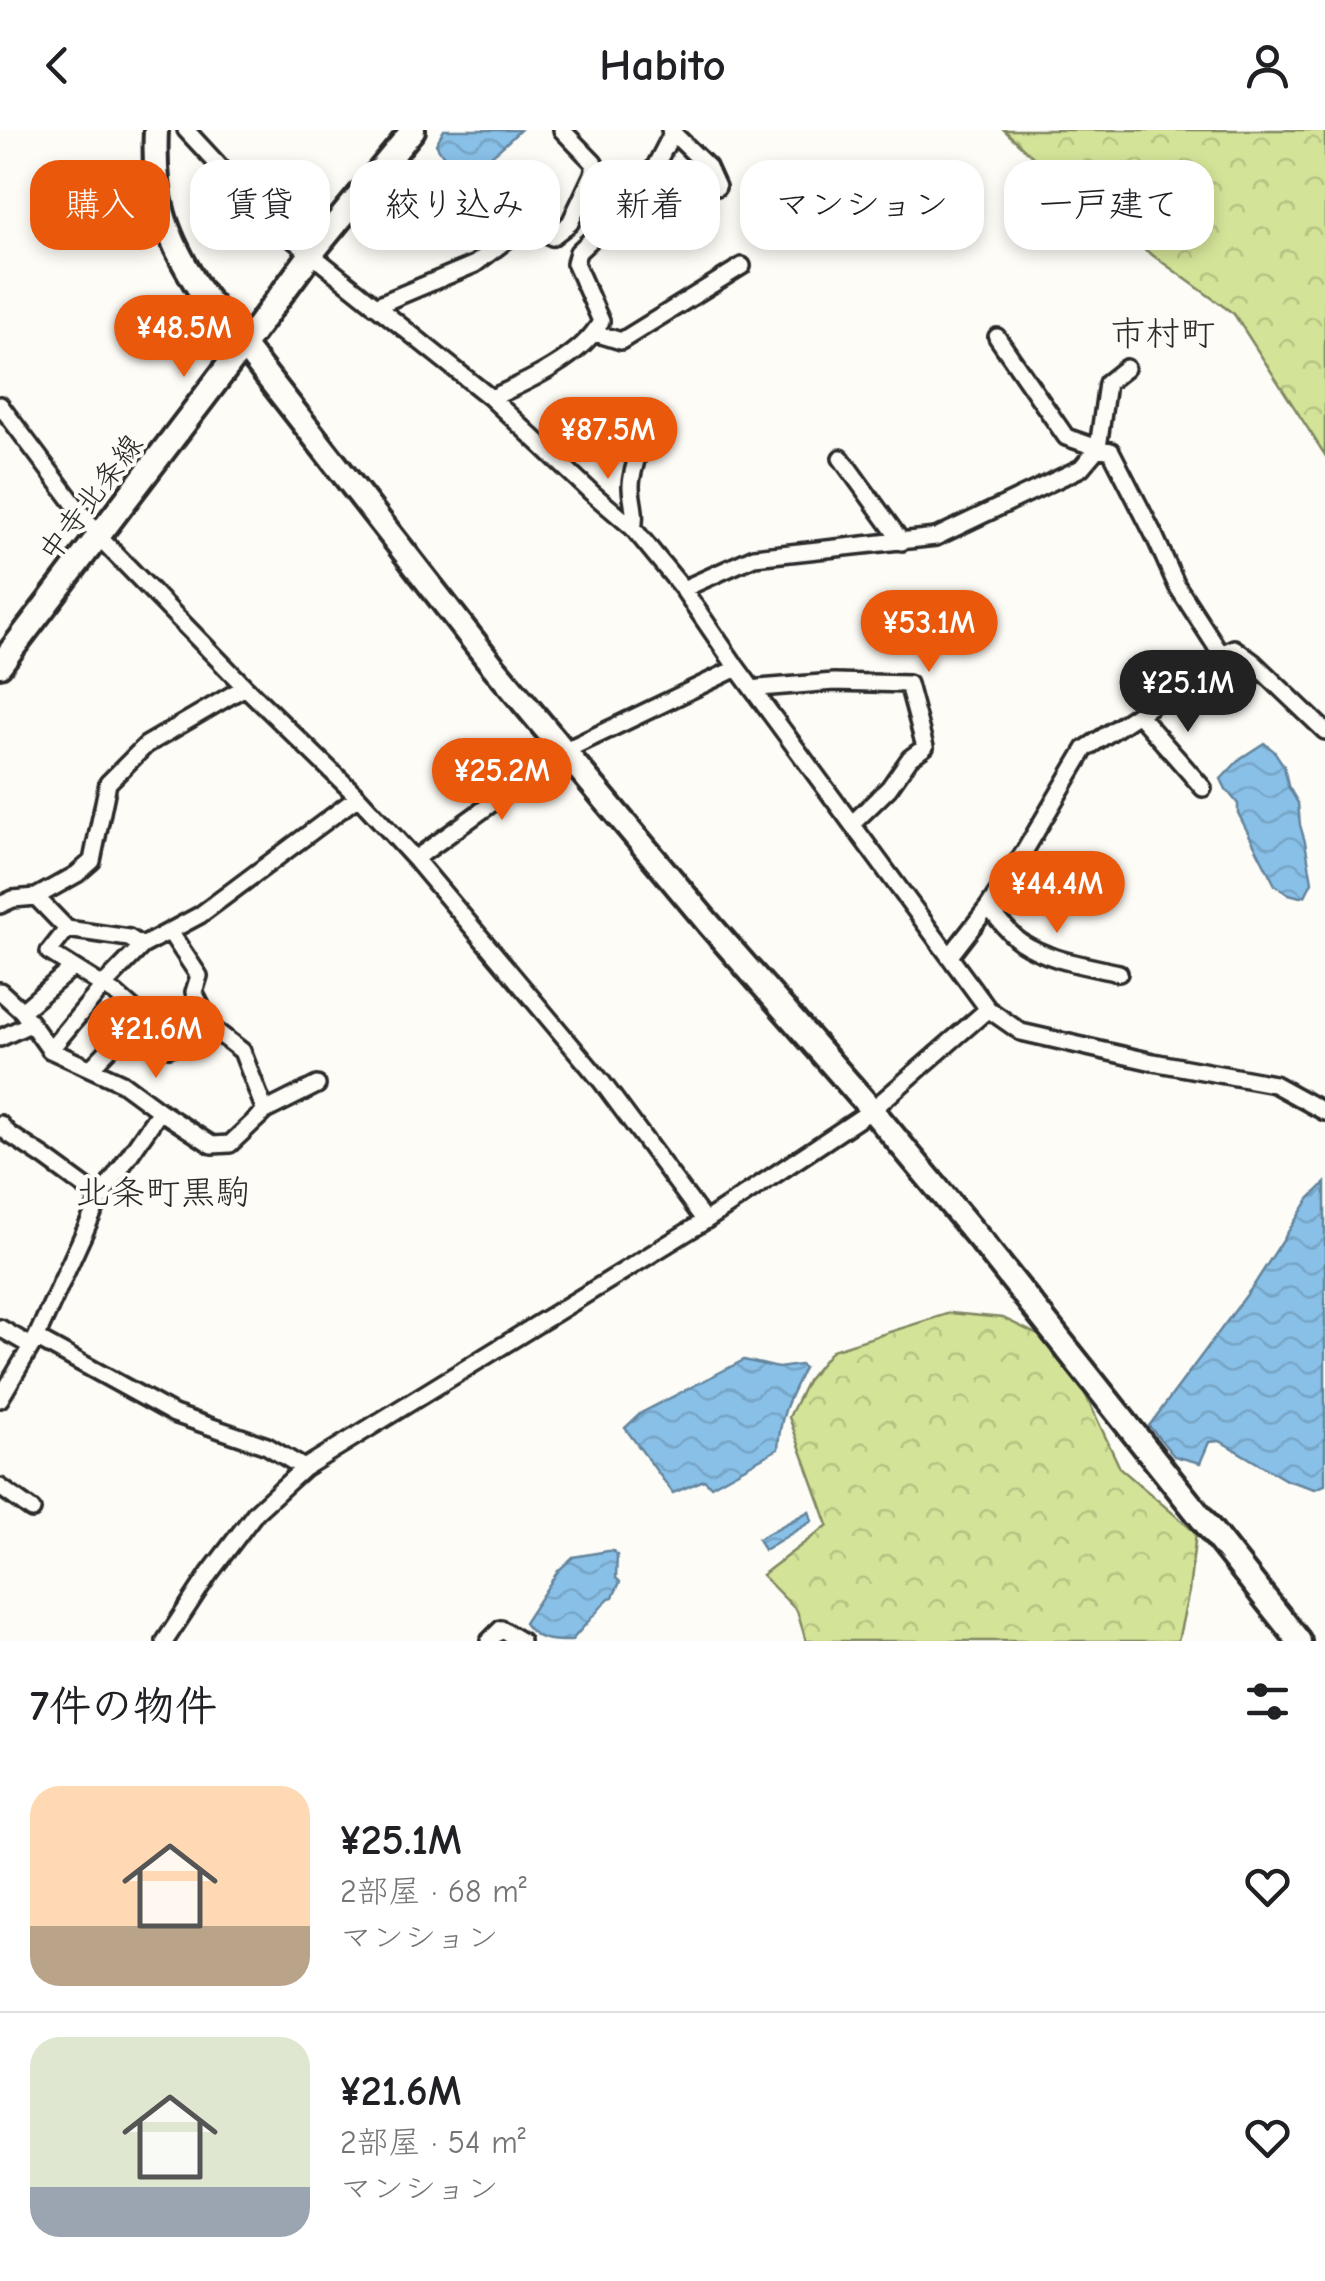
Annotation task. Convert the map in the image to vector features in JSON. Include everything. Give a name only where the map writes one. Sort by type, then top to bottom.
[{"type":"street","points":[[156,130],[154,169],[161,211],[175,250],[199,289],[493,666],[994,1256],[1299,1641]]},
{"type":"street","points":[[186,130],[271,222],[491,398],[633,528],[684,589],[737,668],[988,1009],[1020,1032],[1274,1084],[1325,1112]]},
{"type":"street","name":"中寺北条線","points":[[0,665],[310,254],[413,130]]},
{"type":"street","points":[[658,160],[672,131],[701,160]]},
{"type":"street","points":[[375,306],[475,264],[521,228],[532,226],[552,237],[570,222],[594,172],[594,164],[569,132]]},
{"type":"street","points":[[570,222],[580,228]]},
{"type":"street","points":[[491,398],[534,379],[595,333],[600,321],[575,263],[580,250]]},
{"type":"street","points":[[595,333],[620,341],[742,266]]},
{"type":"street","points":[[996,337],[1066,437],[1111,451],[1177,586],[1221,654]]},
{"type":"street","points":[[684,589],[754,556],[936,536],[1081,468],[1098,448],[1107,384],[1126,368]]},
{"type":"street","points":[[0,405],[99,536],[415,859],[602,1082],[705,1221]]},
{"type":"street","points":[[633,528],[636,518],[631,484],[639,445]]},
{"type":"street","points":[[841,458],[902,542]]},
{"type":"street","points":[[950,956],[1024,852],[1085,749],[1174,691],[1221,654],[1234,648],[1253,662],[1325,731]]},
{"type":"street","points":[[415,859],[564,752],[737,668]]},
{"type":"street","points":[[755,691],[834,682],[908,684],[926,747],[910,758],[889,788],[853,823]]},
{"type":"street","points":[[0,905],[36,897],[92,861],[108,783],[146,746],[245,687]]},
{"type":"street","points":[[1138,714],[1203,788]]},
{"type":"street","points":[[50,1050],[142,946],[200,915],[358,797]]},
{"type":"street","points":[[36,897],[67,929],[129,938],[142,946]]},
{"type":"street","points":[[988,907],[1018,940],[1051,958],[1119,974]]},
{"type":"street","points":[[67,929],[49,952],[104,985],[141,1016],[170,1048],[212,1028]]},
{"type":"street","points":[[170,932],[199,976],[194,992],[212,1028],[242,1051],[265,1110]]},
{"type":"street","points":[[0,1038],[26,1018],[72,968]]},
{"type":"street","points":[[0,992],[50,1050],[122,1083],[212,1145],[230,1144],[265,1110],[316,1085]]},
{"type":"street","points":[[164,1641],[256,1512],[304,1468],[705,1221],[872,1110],[988,1009]]},
{"type":"street","points":[[91,1068],[141,1016]]},
{"type":"street","points":[[0,1399],[33,1342],[100,1198],[160,1112]]},
{"type":"street","points":[[0,1124],[100,1198]]},
{"type":"street","points":[[0,1328],[174,1414],[266,1446],[304,1468]]},
{"type":"street","points":[[0,1487],[32,1510]]},
{"type":"street","points":[[490,1641],[501,1630],[521,1641]]},
{"type":"green space","points":[[1004,130],[1325,130],[1325,455],[1234,314],[1145,250],[1214,250],[1214,160],[1036,160]]},
{"type":"green space","points":[[950,1313],[1003,1318],[1048,1340],[1082,1387],[1120,1468],[1196,1533],[1178,1641],[806,1641],[797,1611],[762,1575],[828,1525],[789,1417],[807,1381],[832,1350]]},
{"type":"water","points":[[444,130],[520,130],[484,160],[449,160],[436,144]]},
{"type":"water","points":[[1264,743],[1284,766],[1288,786],[1298,803],[1312,882],[1305,896],[1289,894],[1275,885],[1238,813],[1238,804],[1221,779],[1241,758]]},
{"type":"water","points":[[1325,1183],[1325,1485],[1315,1489],[1286,1480],[1220,1441],[1209,1442],[1200,1463],[1174,1456],[1149,1426],[1254,1285],[1309,1199]]},
{"type":"water","points":[[744,1360],[778,1368],[804,1368],[783,1416],[778,1449],[711,1486],[704,1480],[673,1493],[625,1428],[641,1413]]},
{"type":"water","points":[[809,1511],[812,1521],[764,1550],[758,1539]]},
{"type":"water","points":[[613,1551],[617,1555],[616,1578],[620,1582],[613,1597],[571,1641],[544,1639],[529,1629],[524,1623],[558,1571],[573,1557]]},
{"type":"district","name":"市村町","points":[[1163,333]]},
{"type":"district","name":"北条町黒駒","points":[[163,1192]]}]
